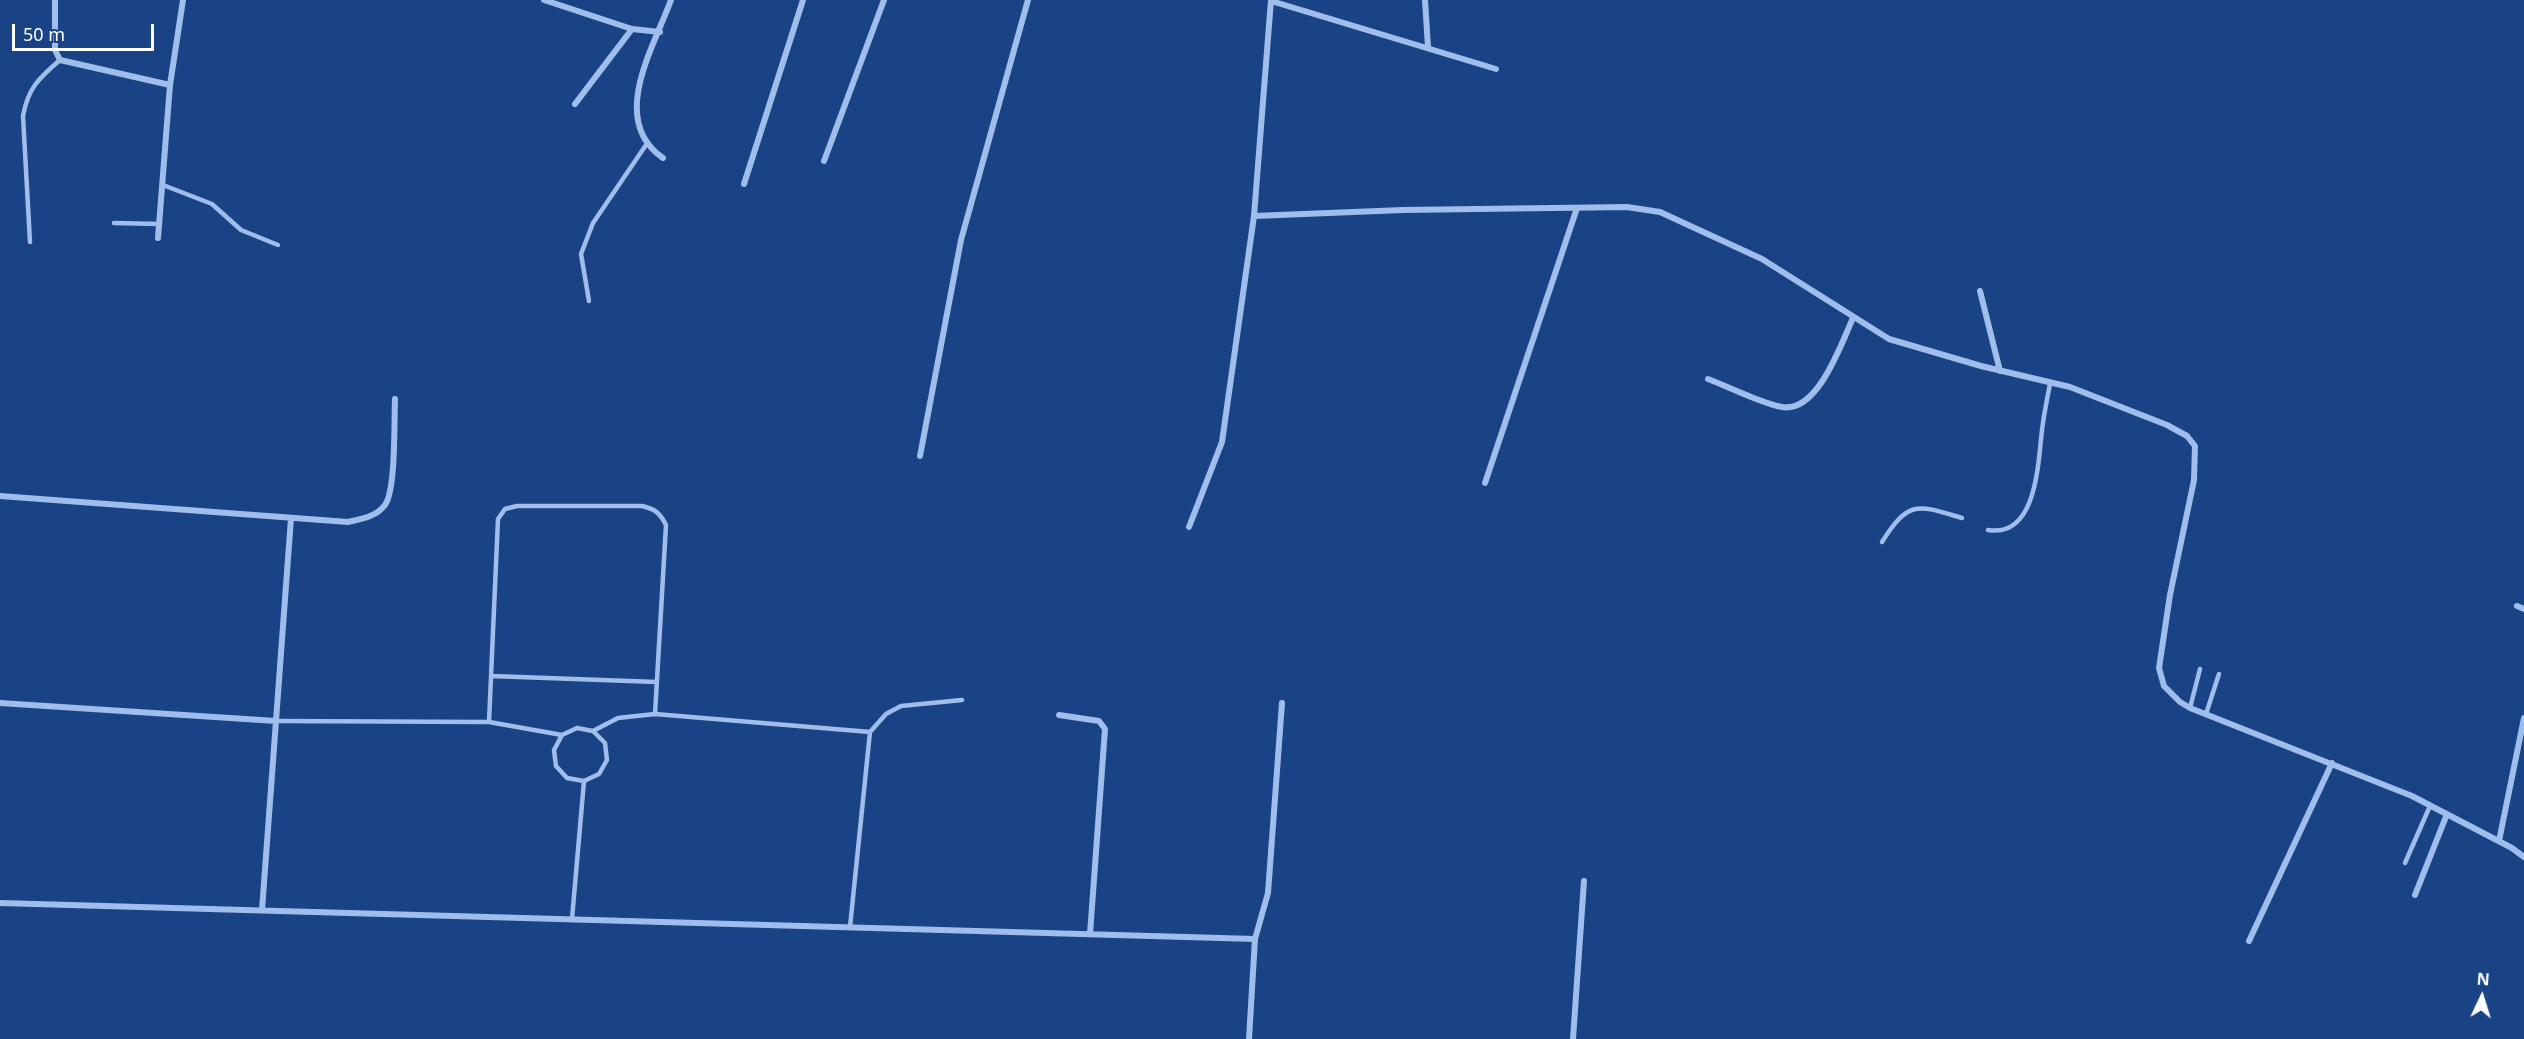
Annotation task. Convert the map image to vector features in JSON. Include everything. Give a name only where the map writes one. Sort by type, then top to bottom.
[{"type":"street","points":[[55,0],[55,50],[60,60],[170,85]]},
{"type":"street","points":[[158,238],[170,85],[183,0]]},
{"type":"street","points":[[543,0],[632,29],[660,32]]},
{"type":"street","points":[[663,158],[652,151],[640,124],[635,103],[638,82],[671,0]]},
{"type":"street","points":[[744,184],[803,0]]},
{"type":"street","points":[[824,160],[884,0]]},
{"type":"street","points":[[920,456],[961,240],[1028,0]]},
{"type":"street","points":[[1189,527],[1222,442],[1254,216],[1271,0],[1496,69]]},
{"type":"street","points":[[1425,0],[1428,47]]},
{"type":"street","points":[[574,104],[632,29]]},
{"type":"street","points":[[1254,216],[1402,210],[1627,207],[1660,212],[1762,259],[1804,283],[1853,318],[1889,339],[2000,371],[2070,387],[2168,425],[2187,436],[2194,446],[2194,480],[2170,595],[2159,668],[2164,686],[2180,702],[2190,708],[2332,763],[2430,806],[2524,857]]},
{"type":"street","points":[[1485,483],[1577,208]]},
{"type":"street","points":[[1980,291],[2000,371]]},
{"type":"street","points":[[1708,379],[1783,408],[1801,404],[1811,396],[1825,376],[1853,318]]},
{"type":"street","points":[[0,496],[348,522],[373,515],[386,505],[392,487],[395,399]]},
{"type":"street","points":[[262,910],[291,518]]},
{"type":"street","points":[[0,703],[276,721]]},
{"type":"street","points":[[1250,1039],[1255,939],[1268,893],[1282,703]]},
{"type":"street","points":[[1059,715],[1099,721],[1105,729],[1090,934]]},
{"type":"street","points":[[2499,842],[2524,718]]},
{"type":"street","points":[[2249,941],[2332,763]]},
{"type":"street","points":[[2415,895],[2446,814]]},
{"type":"street","points":[[1573,1039],[1584,880]]},
{"type":"street","points":[[0,903],[1255,939]]},
{"type":"lane","points":[[30,242],[23,116],[26,98],[38,79],[60,60]]},
{"type":"lane","points":[[589,302],[581,254],[593,223],[648,142]]},
{"type":"lane","points":[[163,185],[212,204],[241,230],[278,245]]},
{"type":"lane","points":[[114,223],[160,224]]},
{"type":"lane","points":[[1988,530],[1999,532],[2010,529],[2022,516],[2032,494],[2050,384]]},
{"type":"lane","points":[[489,722],[498,519],[505,509],[517,506],[642,506],[654,509],[666,525],[655,714]]},
{"type":"lane","points":[[1882,542],[1892,526],[1909,511],[1924,507],[1962,518]]},
{"type":"lane","points":[[2190,708],[2200,669]]},
{"type":"lane","points":[[2206,714],[2219,674]]},
{"type":"lane","points":[[491,676],[657,682]]},
{"type":"lane","points":[[850,927],[870,732],[886,714],[901,706],[962,700]]},
{"type":"lane","points":[[593,731],[618,718],[655,714],[870,732]]},
{"type":"lane","points":[[276,721],[489,722],[562,735],[577,728],[593,731],[605,743],[607,760],[599,774],[584,781],[567,778],[556,766],[554,750],[562,735]]},
{"type":"lane","points":[[572,919],[584,781]]},
{"type":"lane","points":[[2405,863],[2430,806]]}]
